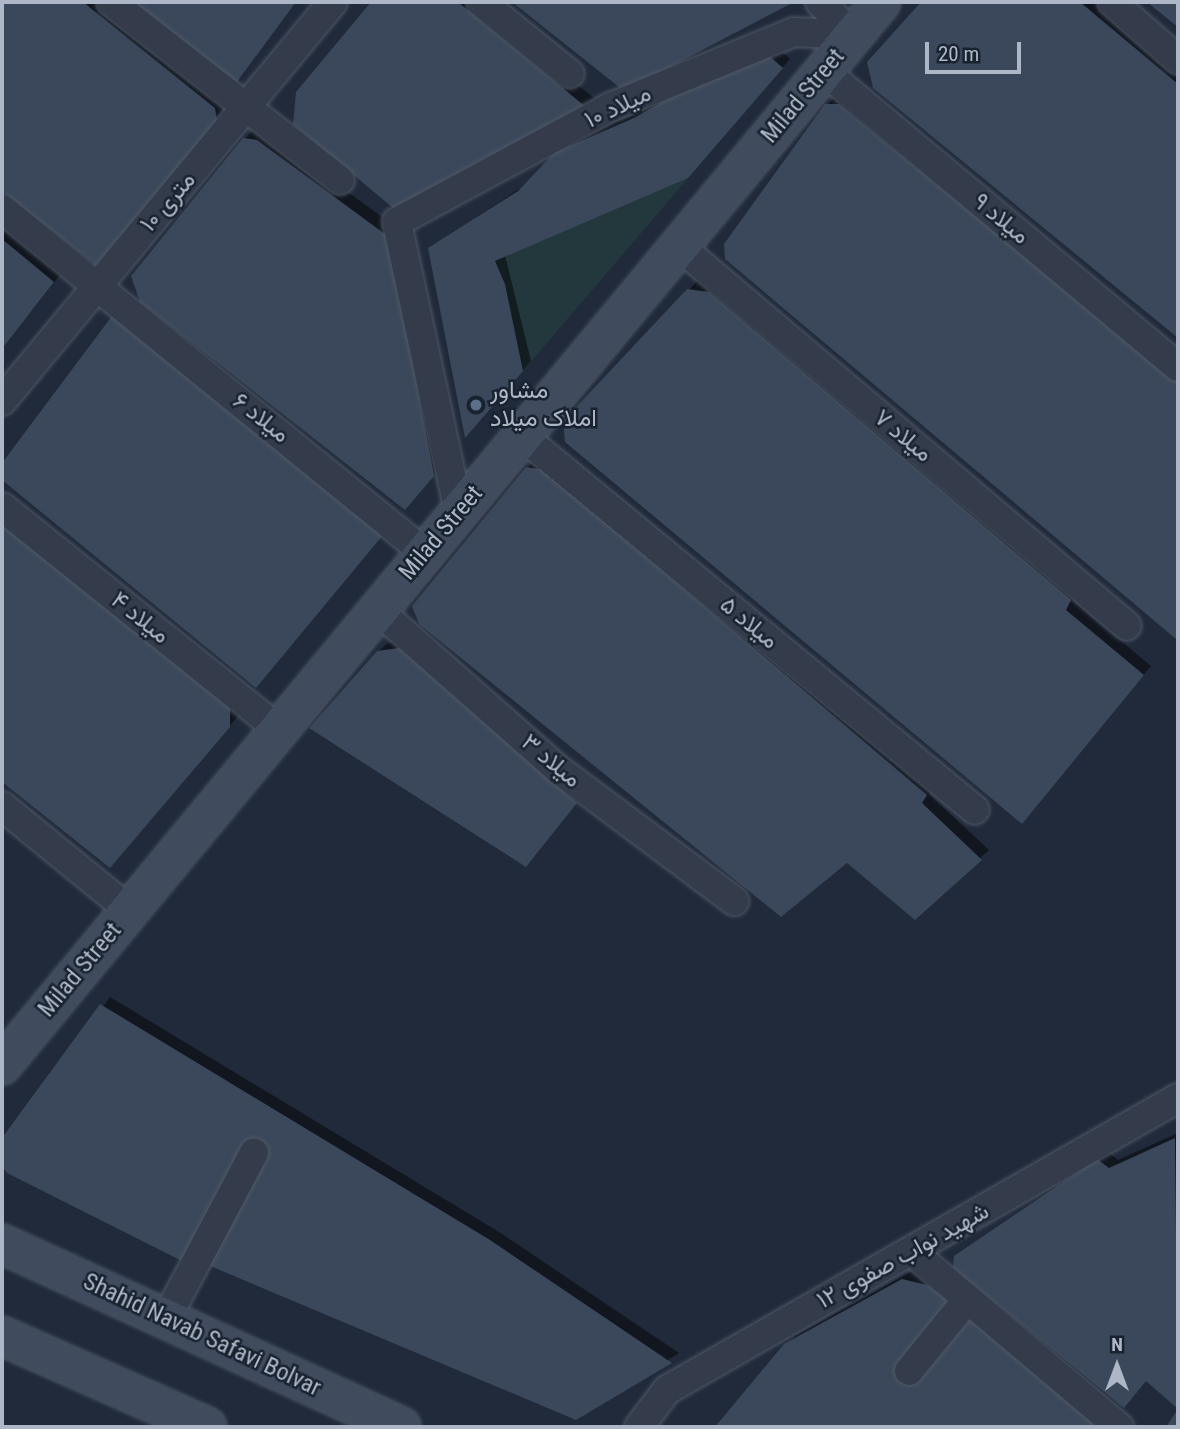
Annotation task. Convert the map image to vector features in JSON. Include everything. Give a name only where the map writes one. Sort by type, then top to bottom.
[{"type":"street","points":[[111,2],[340,180]]},
{"type":"street","name":"۱۰ متری","points":[[2,401],[97,284],[248,109],[333,2]]},
{"type":"street","points":[[481,2],[570,74]]},
{"type":"street","points":[[820,2],[853,36]]},
{"type":"street","name":"Milad Street","points":[[2,1065],[881,2]]},
{"type":"street","points":[[1111,2],[1178,60]]},
{"type":"street","name":"میلاد ۱۰","points":[[459,512],[397,222],[611,107],[794,32],[853,36]]},
{"type":"street","name":"میلاد ۹","points":[[824,71],[1178,367]]},
{"type":"street","name":"میلاد ۶","points":[[2,209],[425,553]]},
{"type":"street","name":"میلاد ۷","points":[[679,246],[1127,626]]},
{"type":"street","name":"میلاد ۵","points":[[522,436],[975,810]]},
{"type":"street","name":"میلاد ۴","points":[[2,507],[279,730]]},
{"type":"street","name":"میلاد ۳","points":[[378,610],[559,770],[734,901]]},
{"type":"street","points":[[2,806],[129,910]]},
{"type":"street","name":"شهید نواب صفوی ۱۲","points":[[639,1427],[667,1390],[760,1334],[1174,1108]]},
{"type":"street","points":[[167,1317],[254,1153]]},
{"type":"street","name":"Shahid Navab Safavi Bolvar","points":[[2,1244],[167,1317],[401,1427]]},
{"type":"street","points":[[912,1253],[1119,1427]]},
{"type":"street","points":[[909,1371],[967,1300]]},
{"type":"street","points":[[2,1336],[207,1427]]},
{"type":"green space","points":[[689,177],[523,371],[505,284],[495,261]]},
{"type":"building","points":[[2,2],[83,2],[215,108],[217,121],[100,268],[2,191]]},
{"type":"building","points":[[134,2],[296,2],[236,83]]},
{"type":"building","points":[[371,2],[458,2],[587,108],[393,208],[293,124],[296,92]]},
{"type":"building","points":[[512,2],[794,2],[624,91]]},
{"type":"building","points":[[921,2],[1080,2],[1178,84],[1178,338],[873,88],[867,62]]},
{"type":"building","points":[[1147,2],[1178,2],[1178,27],[1158,11]]},
{"type":"building","points":[[758,46],[783,68],[688,178],[495,261],[505,284],[523,371],[465,438],[428,248],[518,191],[554,153],[636,117]]},
{"type":"building","points":[[825,104],[839,104],[1178,383],[1176,639],[725,259],[724,244]]},
{"type":"building","points":[[243,138],[257,140],[389,237],[434,476],[405,510],[140,302],[131,276]]},
{"type":"building","points":[[2,239],[54,282],[2,349]]},
{"type":"building","points":[[687,289],[709,292],[1071,600],[1066,610],[1144,675],[1022,824],[565,442],[563,421]]},
{"type":"building","points":[[112,316],[383,535],[256,688],[2,480],[2,463]]},
{"type":"building","points":[[526,467],[544,470],[927,795],[922,803],[982,860],[915,920],[847,863],[781,917],[419,624],[412,606]]},
{"type":"building","points":[[2,525],[230,708],[230,727],[110,868],[2,782]]},
{"type":"building","points":[[399,648],[577,803],[526,867],[309,728],[377,651]]},
{"type":"building","points":[[100,1004],[490,1240],[672,1363],[576,1420],[208,1265],[190,1265],[7,1173],[2,1166],[2,1138]]},
{"type":"building","points":[[1175,1138],[1178,1409],[1146,1381],[1124,1408],[953,1268],[954,1256],[1097,1159],[1109,1168]]},
{"type":"building","points":[[902,1279],[927,1285],[954,1303],[1099,1427],[715,1427],[784,1344]]},
{"type":"building","points":[[1178,1409],[1178,1427],[1166,1427]]},
{"type":"place","name":"مشاور املاک میلاد","points":[[476,405]]}]
